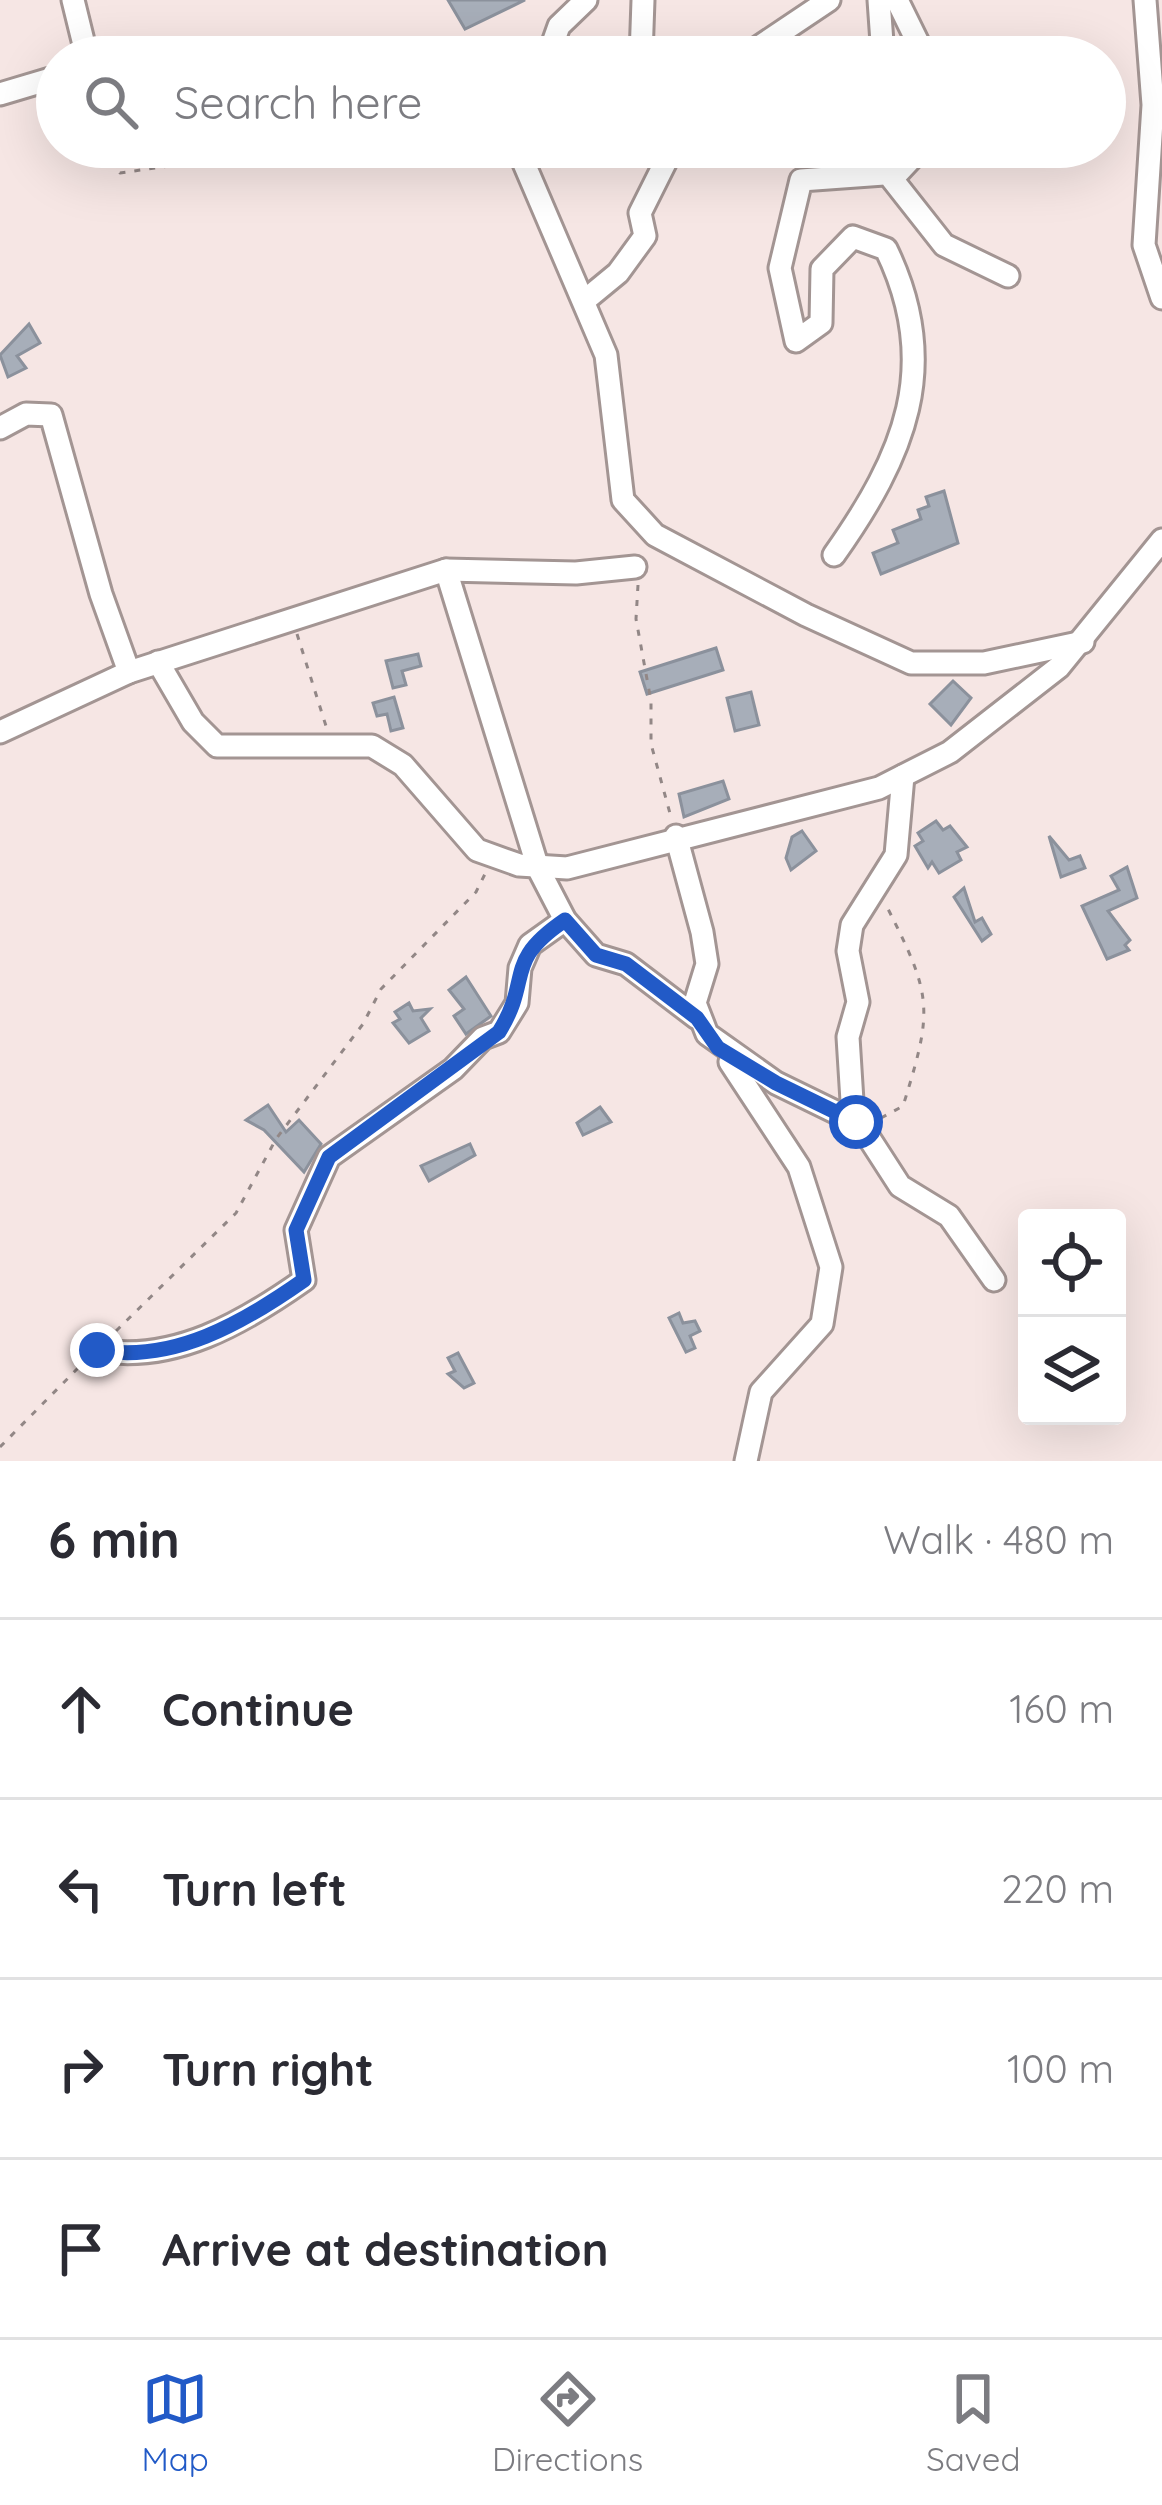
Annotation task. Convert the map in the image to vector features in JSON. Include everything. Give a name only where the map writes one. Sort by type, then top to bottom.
[{"type":"street","points":[[73,0],[82,36]]},
{"type":"street","points":[[555,36],[559,26],[586,0]]},
{"type":"street","points":[[642,36],[643,0]]},
{"type":"street","points":[[775,36],[829,0]]},
{"type":"street","points":[[879,0],[882,36]]},
{"type":"street","points":[[897,0],[915,36]]},
{"type":"street","points":[[1145,0],[1153,105],[1144,244],[1162,298]]},
{"type":"street","points":[[0,94],[36,83]]},
{"type":"street","points":[[526,168],[606,355],[623,500],[655,535],[806,615],[911,663],[984,662],[1085,641]]},
{"type":"street","points":[[584,301],[618,273],[645,236],[640,213],[662,168]]},
{"type":"street","points":[[834,555],[875,498],[913,404],[908,294],[886,249],[853,237],[822,269],[821,323],[796,341],[779,268],[801,180],[884,174],[884,168]]},
{"type":"street","points":[[902,168],[892,179],[944,245],[1008,276]]},
{"type":"street","points":[[0,428],[26,413],[51,415],[101,594],[129,672]]},
{"type":"street","points":[[158,662],[193,722],[217,746],[371,746],[403,765],[477,850],[538,868],[567,868],[676,836],[820,805],[903,776],[950,752],[1010,709],[1085,641],[1162,540]]},
{"type":"street","points":[[0,732],[129,672],[446,570],[576,573],[634,567]]},
{"type":"street","points":[[446,570],[538,868],[565,920],[596,955],[626,964],[697,1018],[799,1167],[831,1268],[822,1324],[761,1392],[746,1461]]},
{"type":"street","points":[[853,1121],[848,1037],[858,1002],[848,951],[855,917],[896,855],[903,776]]},
{"type":"street","points":[[676,836],[693,885],[706,964],[695,1003],[697,1018]]},
{"type":"street","points":[[97,1350],[134,1357],[182,1348],[304,1280],[296,1230],[329,1157],[499,1032],[517,1003],[520,968],[530,944],[565,920]]},
{"type":"street","points":[[718,1048],[853,1121],[900,1186],[950,1216],[994,1280]]},
{"type":"path","points":[[117,168],[120,173],[155,168]]},
{"type":"path","points":[[634,567],[636,620],[651,701],[651,744],[676,836]]},
{"type":"path","points":[[266,627],[296,632],[315,682],[316,708],[337,743]]},
{"type":"path","points":[[0,1447],[236,1213],[276,1139],[363,1024],[381,989],[476,892],[494,858]]},
{"type":"path","points":[[853,1121],[903,1106],[928,1011],[919,970],[876,884]]},
{"type":"building","points":[[448,0],[525,0],[465,29]]},
{"type":"building","points":[[29,324],[40,343],[17,356],[26,368],[8,377],[0,355]]},
{"type":"building","points":[[944,491],[958,543],[881,574],[873,553],[898,543],[893,530],[921,519],[918,510],[929,506],[926,497]]},
{"type":"building","points":[[716,648],[723,670],[647,694],[640,672]]},
{"type":"building","points":[[418,654],[421,666],[402,671],[406,685],[393,688],[386,661]]},
{"type":"building","points":[[953,681],[971,698],[951,725],[930,704]]},
{"type":"building","points":[[751,692],[759,725],[735,731],[727,698]]},
{"type":"building","points":[[394,697],[403,728],[391,731],[387,714],[377,716],[373,703]]},
{"type":"building","points":[[723,781],[729,799],[684,817],[679,794]]},
{"type":"building","points":[[936,821],[943,830],[950,826],[967,847],[957,852],[961,860],[939,873],[932,862],[928,868],[915,846],[923,841],[918,833]]},
{"type":"building","points":[[802,831],[816,851],[791,870],[786,858],[792,837]]},
{"type":"building","points":[[1049,836],[1069,860],[1080,856],[1085,868],[1061,877]]},
{"type":"building","points":[[1127,867],[1137,898],[1108,911],[1130,940],[1125,945],[1129,950],[1107,959],[1082,906],[1119,890],[1111,876]]},
{"type":"building","points":[[964,888],[975,922],[982,918],[991,934],[982,941],[954,897]]},
{"type":"building","points":[[466,977],[491,1016],[466,1034],[454,1016],[464,1009],[449,990]]},
{"type":"building","points":[[409,1003],[413,1011],[430,1009],[421,1018],[429,1031],[409,1043],[393,1023],[400,1019],[395,1012]]},
{"type":"building","points":[[268,1105],[286,1132],[299,1120],[321,1144],[304,1172],[264,1130],[246,1120]]},
{"type":"building","points":[[600,1107],[611,1122],[583,1135],[577,1123]]},
{"type":"building","points":[[470,1144],[475,1155],[429,1181],[421,1166]]},
{"type":"building","points":[[679,1313],[683,1323],[695,1321],[700,1331],[690,1336],[695,1348],[686,1352],[669,1318]]},
{"type":"building","points":[[458,1353],[474,1383],[464,1388],[448,1374],[455,1371],[448,1358]]},
{"type":"route","points":[[97,1350],[134,1357],[182,1348],[274,1301],[304,1280],[296,1230],[329,1157],[453,1069],[483,1039],[499,1032],[517,1003],[520,968],[530,944],[565,920],[596,955],[626,964],[659,994],[697,1018],[718,1048],[856,1122]]}]
